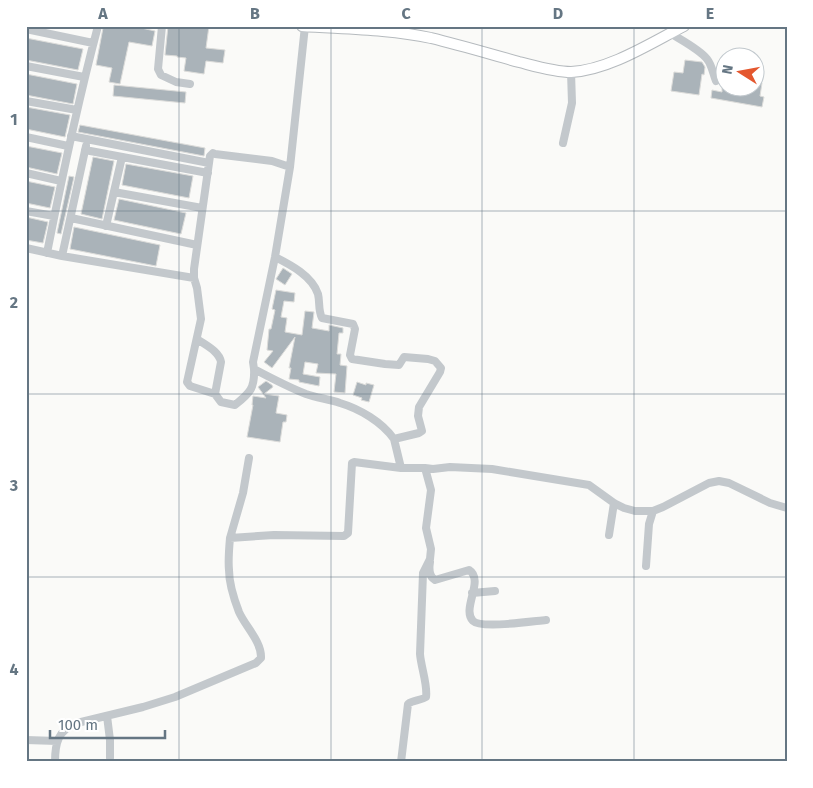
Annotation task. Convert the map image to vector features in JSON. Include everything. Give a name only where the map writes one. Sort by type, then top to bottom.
[{"type":"main road","points":[[303,26],[392,29],[544,68],[571,72],[600,66],[628,55],[684,26]]},
{"type":"street","points":[[47,253],[76,110],[98,26]]},
{"type":"street","points":[[162,26],[158,69],[160,75],[176,82],[190,84]]},
{"type":"street","points":[[290,167],[272,161],[212,154],[210,156],[194,269],[200,319],[187,382],[190,386],[215,394],[220,402],[235,405],[244,398],[254,384],[254,362],[276,257],[290,167],[303,26]]},
{"type":"street","points":[[26,29],[93,43]]},
{"type":"street","points":[[670,33],[707,59],[716,82]]},
{"type":"street","points":[[26,66],[84,76]]},
{"type":"street","points":[[563,143],[572,104],[571,72]]},
{"type":"street","points":[[26,101],[76,110]]},
{"type":"street","points":[[71,136],[209,163]]},
{"type":"street","points":[[26,137],[68,146]]},
{"type":"street","points":[[62,256],[88,140]]},
{"type":"street","points":[[85,150],[208,173]]},
{"type":"street","points":[[106,226],[122,157]]},
{"type":"street","points":[[26,173],[61,181]]},
{"type":"street","points":[[114,192],[202,208]]},
{"type":"street","points":[[26,211],[54,216]]},
{"type":"street","points":[[71,218],[197,245]]},
{"type":"street","points":[[26,248],[62,256],[194,278]]},
{"type":"street","points":[[276,257],[304,274],[314,286],[318,295],[322,318],[354,325],[355,329],[350,355],[352,359],[397,365],[400,365],[404,357],[428,359],[435,361],[441,368],[419,407],[418,416],[422,431],[394,439]]},
{"type":"street","points":[[197,339],[220,357],[221,362],[215,394]]},
{"type":"street","points":[[254,369],[307,394],[360,410],[384,428],[394,439],[401,468]]},
{"type":"street","points":[[55,762],[57,741],[69,726],[175,697],[256,663],[261,658],[262,652],[240,615],[229,571],[230,538],[243,493],[249,458]]},
{"type":"street","points":[[230,538],[274,535],[346,535],[348,533],[352,464],[354,462],[401,468],[433,469],[450,467],[492,469],[589,485],[614,503],[635,512],[653,511],[709,483],[719,481],[729,483],[770,503],[787,508]]},
{"type":"street","points":[[425,468],[431,490],[426,528],[431,549],[429,570],[432,578],[435,580],[468,570],[473,573],[470,614],[471,620],[474,623],[508,624],[546,620]]},
{"type":"street","points":[[609,535],[614,503]]},
{"type":"street","points":[[646,566],[649,524],[653,511]]},
{"type":"street","points":[[401,762],[408,704],[426,697],[420,654],[423,573],[430,558]]},
{"type":"street","points":[[472,593],[495,591]]},
{"type":"street","points":[[107,716],[110,758]]},
{"type":"street","points":[[26,740],[57,741]]},
{"type":"building","points":[[105,26],[132,26],[155,31],[152,46],[129,42],[120,84],[109,82],[112,68],[96,65]]},
{"type":"building","points":[[168,26],[209,26],[206,48],[225,50],[223,63],[206,61],[204,74],[184,71],[186,58],[165,55]]},
{"type":"building","points":[[26,38],[83,49],[78,70],[26,60]]},
{"type":"building","points":[[685,60],[702,62],[705,67],[699,95],[671,91],[674,72],[683,73]]},
{"type":"building","points":[[26,74],[77,84],[73,104],[26,95]]},
{"type":"building","points":[[114,85],[186,92],[185,103],[113,96]]},
{"type":"building","points":[[712,90],[716,91],[716,98],[764,98],[762,107],[711,98]]},
{"type":"building","points":[[26,107],[70,115],[65,137],[26,129]]},
{"type":"building","points":[[80,125],[205,148],[204,156],[78,132]]},
{"type":"building","points":[[26,146],[62,153],[57,174],[26,167]]},
{"type":"building","points":[[93,157],[114,161],[102,219],[81,214]]},
{"type":"building","points":[[126,164],[193,176],[189,198],[122,185]]},
{"type":"building","points":[[69,176],[74,177],[61,234],[57,233]]},
{"type":"building","points":[[26,181],[55,187],[50,208],[26,203]]},
{"type":"building","points":[[119,199],[186,213],[181,234],[114,220]]},
{"type":"building","points":[[26,217],[48,222],[43,243],[26,240]]},
{"type":"building","points":[[74,227],[160,245],[156,266],[70,249]]},
{"type":"building","points":[[283,268],[292,274],[285,285],[276,279]]},
{"type":"building","points":[[276,290],[295,293],[294,302],[284,301],[281,317],[287,318],[285,332],[302,335],[305,311],[314,312],[312,328],[329,331],[329,325],[343,328],[343,333],[339,333],[337,354],[341,354],[340,365],[347,366],[345,393],[334,392],[336,374],[316,373],[318,364],[305,362],[303,374],[320,377],[319,386],[289,379],[291,368],[289,368],[295,337],[272,368],[264,362],[273,351],[267,350],[269,329],[271,329],[275,310],[272,309]]},
{"type":"building","points":[[266,381],[273,387],[264,394],[279,396],[276,413],[287,415],[286,422],[283,422],[280,442],[247,437],[253,396],[266,398],[258,387]]},
{"type":"building","points":[[357,382],[374,385],[369,402],[353,395]]}]
